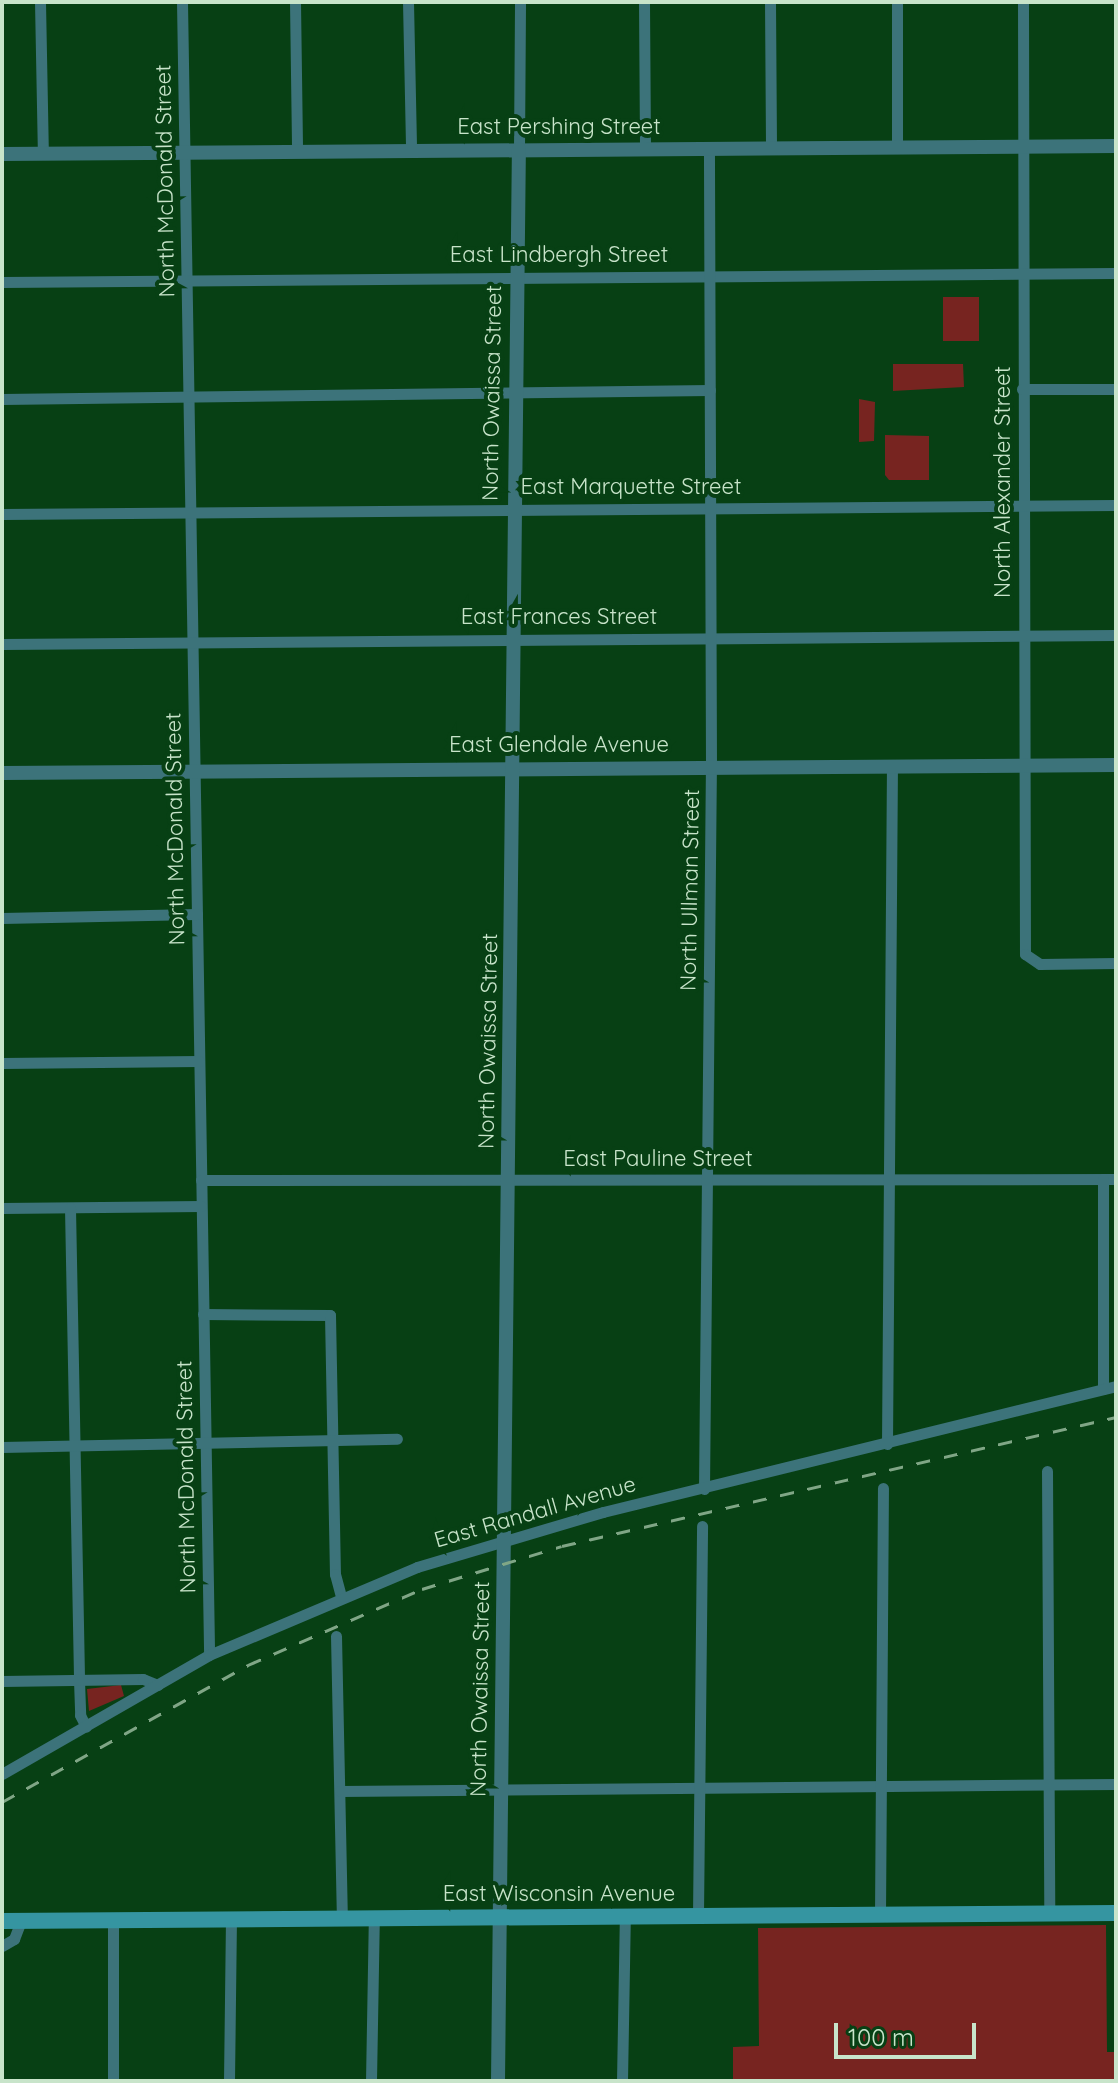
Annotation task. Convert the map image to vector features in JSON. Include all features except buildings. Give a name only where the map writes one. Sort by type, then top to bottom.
[{"type":"main road","name":"East Wisconsin Avenue","points":[[2,1921],[1116,1913]]},
{"type":"street","points":[[40,2],[43,153]]},
{"type":"street","name":"North McDonald Street","points":[[182,2],[209,1655]]},
{"type":"street","points":[[295,2],[297,151]]},
{"type":"street","points":[[408,2],[411,150]]},
{"type":"street","name":"North Owaissa Street","points":[[498,2081],[520,2]]},
{"type":"street","points":[[644,2],[645,149]]},
{"type":"street","points":[[770,2],[771,148]]},
{"type":"street","points":[[897,2],[897,147]]},
{"type":"street","name":"North Alexander Street","points":[[1023,2],[1025,947],[1031,961],[1116,963]]},
{"type":"street","name":"East Pershing Street","points":[[2,154],[1116,146]]},
{"type":"street","name":"North Ullman Street","points":[[704,1489],[711,766],[709,148]]},
{"type":"street","name":"East Lindbergh Street","points":[[2,282],[516,274],[1116,273]]},
{"type":"street","points":[[1022,389],[1116,389]]},
{"type":"street","points":[[2,399],[710,390]]},
{"type":"street","name":"East Marquette Street","points":[[2,514],[513,507],[1116,505]]},
{"type":"street","name":"East Frances Street","points":[[2,644],[514,637],[1116,635]]},
{"type":"street","name":"East Glendale Avenue","points":[[2,773],[1116,765]]},
{"type":"street","points":[[887,1444],[892,766]]},
{"type":"street","points":[[2,918],[197,914]]},
{"type":"street","points":[[2,1063],[199,1061]]},
{"type":"street","points":[[1103,1389],[1110,1179]]},
{"type":"street","name":"East Pauline Street","points":[[201,1180],[1110,1179]]},
{"type":"street","points":[[2,1208],[201,1206]]},
{"type":"street","points":[[70,1208],[80,1715],[86,1727]]},
{"type":"street","points":[[203,1314],[328,1313],[334,1440],[335,1574],[341,1596]]},
{"type":"street","name":"East Randall Avenue","points":[[2,1774],[209,1655],[341,1596],[504,1538],[1116,1386]]},
{"type":"street","points":[[2,1447],[397,1439]]},
{"type":"street","points":[[1047,1471],[1049,1913]]},
{"type":"street","points":[[880,1914],[883,1488]]},
{"type":"street","points":[[698,1915],[702,1526]]},
{"type":"street","points":[[336,1636],[342,1917]]},
{"type":"street","points":[[2,1681],[143,1679],[158,1685]]},
{"type":"street","points":[[340,1791],[1116,1784]]},
{"type":"street","points":[[622,2081],[625,1916]]},
{"type":"street","points":[[371,2081],[374,1917]]},
{"type":"street","points":[[229,2081],[231,1919]]},
{"type":"street","points":[[113,1920],[113,2081]]},
{"type":"street","points":[[2,1946],[14,1939],[21,1921]]},
{"type":"shaded area","points":[[943,297],[979,297],[979,341],[943,341]]},
{"type":"shaded area","points":[[893,364],[963,364],[964,387],[893,391]]},
{"type":"shaded area","points":[[859,399],[875,402],[874,441],[859,442]]},
{"type":"shaded area","points":[[885,435],[929,436],[929,480],[889,480],[885,475]]},
{"type":"shaded area","points":[[121,1685],[124,1696],[89,1711],[87,1689]]},
{"type":"shaded area","points":[[1106,1925],[1107,2052],[1116,2052],[1116,2081],[733,2081],[733,2047],[759,2046],[758,1928]]},
{"type":"railway","points":[[2,1802],[248,1665],[422,1589],[562,1546],[1116,1417]]}]
